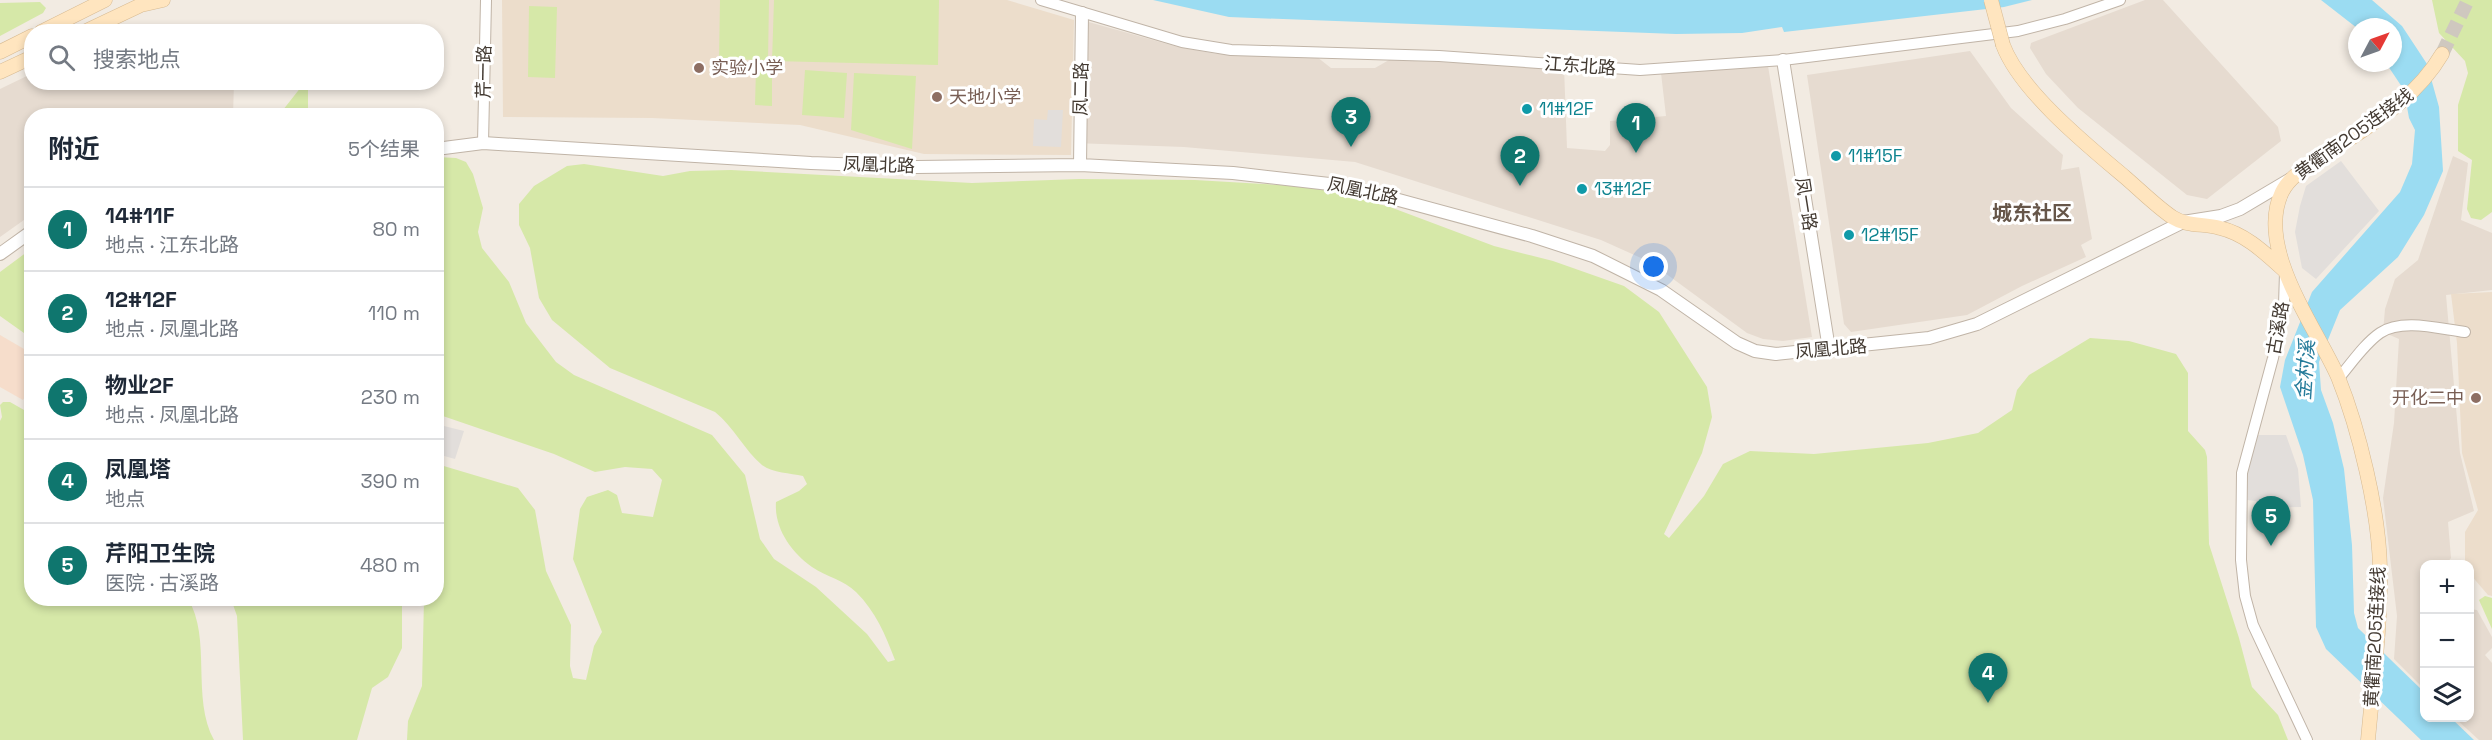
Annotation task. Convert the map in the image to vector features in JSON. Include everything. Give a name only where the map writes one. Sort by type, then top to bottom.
[{"type":"main road","points":[[57,24],[105,0]]},
{"type":"main road","points":[[98,24],[136,2],[163,0]]},
{"type":"main road","points":[[1991,0],[2003,45],[2015,69],[2032,90],[2098,154],[2164,210],[2183,222],[2219,227],[2234,233],[2260,249],[2285,271]]},
{"type":"main road","points":[[0,52],[24,40]]},
{"type":"main road","name":"黄衢南205连接线","points":[[2368,740],[2378,621],[2380,565],[2376,519],[2363,460],[2338,379],[2285,271],[2275,221],[2278,204],[2290,180],[2416,91],[2442,54]]},
{"type":"main road","points":[[0,72],[24,61]]},
{"type":"street","name":"芹一路","points":[[483,143],[486,0]]},
{"type":"street","name":"江东北路","points":[[1041,0],[1182,42],[1231,50],[1439,56],[1640,70],[1783,60],[2018,31],[2065,19],[2120,0]]},
{"type":"street","name":"凤二路","points":[[1080,165],[1082,13]]},
{"type":"street","name":"凤一路","points":[[1783,60],[1829,349]]},
{"type":"street","name":"凤凰北路","points":[[444,148],[483,143],[823,164],[1080,165],[1289,178],[1347,186],[1396,197],[1593,256],[1661,290],[1700,320],[1737,343],[1755,351],[1776,354],[1929,339],[1977,324],[2183,222],[2221,216],[2240,209],[2290,180]]},
{"type":"street","points":[[0,247],[24,230]]},
{"type":"street","points":[[0,254],[24,237]]},
{"type":"street","name":"古溪路","points":[[2285,271],[2284,305],[2278,337],[2242,473],[2241,560],[2245,596],[2253,625],[2307,740]]},
{"type":"street","points":[[2338,379],[2379,334],[2391,327],[2403,325],[2464,332]]},
{"type":"shaded area","name":"实验小学","points":[[502,0],[1007,0],[1074,20],[1071,155],[924,154],[800,125],[652,118],[503,117]]},
{"type":"shaded area","points":[[2145,0],[2163,0],[2278,127],[2281,141],[2207,199],[2187,195],[2078,108],[2046,74],[2030,48],[2031,43]]},
{"type":"shaded area","points":[[1078,19],[1178,47],[1217,54],[1317,57],[1331,68],[1375,68],[1389,60],[1564,67],[1567,148],[1605,151],[1610,145],[1610,121],[1666,116],[1661,73],[1768,66],[1812,337],[1783,341],[1763,339],[1747,333],[1650,262],[1601,240],[1355,162],[1184,147],[1074,143]]},
{"type":"shaded area","points":[[1970,51],[2011,108],[2063,155],[2061,170],[2079,167],[2092,239],[2081,245],[2086,257],[2022,286],[1967,315],[1851,332],[1844,324],[1807,75]]},
{"type":"shaded area","points":[[24,77],[24,90],[234,90],[233,108],[24,108],[24,220],[0,237],[0,89]]},
{"type":"shaded area","points":[[1048,110],[1063,110],[1061,147],[1033,146],[1034,119],[1047,120]]},
{"type":"shaded area","points":[[2453,156],[2468,163],[2461,220],[2492,233],[2492,290],[2446,295],[2460,453],[2474,511],[2448,522],[2449,560],[2420,560],[2420,685],[2394,659],[2397,616],[2383,498],[2394,423],[2399,339],[2383,332],[2385,309],[2395,279],[2418,260]]},
{"type":"shaded area","points":[[2341,161],[2379,211],[2316,279],[2302,268],[2295,232],[2300,206],[2306,186]]},
{"type":"shaded area","name":"开化二中","points":[[2492,292],[2492,596],[2488,595],[2474,579],[2474,560],[2465,560],[2465,532],[2478,510],[2462,453],[2457,343],[2451,294]]},
{"type":"shaded area","points":[[0,335],[24,349],[24,398],[23,400],[0,387]]},
{"type":"shaded area","points":[[444,426],[464,431],[455,459],[444,456]]},
{"type":"shaded area","points":[[2256,435],[2286,435],[2298,469],[2301,507],[2257,508],[2256,501],[2247,500],[2246,473]]},
{"type":"shaded area","points":[[2474,610],[2477,610],[2492,637],[2492,648],[2485,655],[2492,663],[2492,740],[2479,740],[2459,722],[2474,722]]},
{"type":"green space","points":[[720,0],[769,0],[768,60],[719,59]]},
{"type":"green space","points":[[774,0],[939,0],[938,65],[772,61]]},
{"type":"green space","points":[[2432,0],[2492,0],[2492,212],[2481,220],[2471,218],[2467,209],[2472,160],[2458,151],[2458,105],[2468,73],[2465,61],[2439,33]]},
{"type":"green space","points":[[40,2],[46,8],[43,13],[0,36],[0,3]]},
{"type":"green space","points":[[529,6],[557,7],[555,78],[528,77]]},
{"type":"green space","points":[[756,69],[772,70],[772,106],[755,105]]},
{"type":"green space","points":[[805,70],[847,73],[844,118],[802,115]]},
{"type":"green space","points":[[854,73],[916,76],[912,149],[851,130]]},
{"type":"green space","points":[[299,90],[308,90],[308,108],[285,108]]},
{"type":"green space","points":[[444,157],[456,158],[466,162],[473,174],[483,208],[478,232],[482,248],[509,282],[526,323],[556,362],[574,375],[712,435],[745,475],[760,539],[774,559],[816,587],[867,634],[888,662],[895,660],[869,607],[846,584],[804,561],[785,539],[778,521],[776,502],[799,491],[807,484],[803,476],[766,468],[715,412],[610,368],[552,320],[539,298],[530,248],[519,225],[519,204],[534,186],[567,166],[584,164],[663,176],[690,171],[731,170],[972,183],[1079,179],[1195,180],[1315,187],[1390,207],[1494,246],[1553,261],[1624,286],[1659,312],[1707,387],[1712,417],[1702,453],[1664,534],[1669,538],[1704,496],[1723,464],[1750,451],[1814,454],[1928,443],[1978,433],[2012,410],[2017,390],[2029,375],[2090,338],[2129,341],[2176,354],[2188,373],[2188,431],[2205,450],[2207,457],[2209,544],[2252,687],[2278,715],[2288,740],[407,740],[408,721],[422,686],[424,606],[444,606],[444,466],[518,488],[535,510],[546,571],[571,625],[570,666],[573,678],[586,680],[594,646],[602,632],[573,559],[580,509],[587,497],[608,490],[617,495],[622,513],[653,517],[662,480],[652,469],[625,467],[595,472],[554,454],[444,416]]},
{"type":"green space","points":[[24,254],[24,333],[0,316],[0,272]]},
{"type":"green space","points":[[3,402],[10,402],[24,410],[24,606],[191,606],[199,632],[204,706],[207,723],[214,740],[0,740],[0,421],[2,417],[0,405]]},
{"type":"green space","points":[[2485,596],[2492,598],[2492,629],[2479,600]]},
{"type":"green space","points":[[233,606],[402,606],[402,648],[388,677],[372,688],[357,740],[243,740],[237,616]]},
{"type":"water","points":[[1153,0],[2032,0],[2004,7],[1784,32],[1782,27],[1742,33],[1676,34],[1229,17]]},
{"type":"water","points":[[2321,0],[2372,0],[2393,18],[2348,18],[2348,21]]},
{"type":"water","name":"金村溪","points":[[2402,26],[2427,64],[2439,107],[2443,171],[2424,215],[2398,257],[2340,310],[2319,362],[2321,390],[2333,423],[2344,469],[2352,545],[2354,613],[2358,628],[2420,688],[2420,722],[2455,722],[2474,740],[2421,740],[2326,649],[2316,627],[2313,500],[2303,455],[2280,387],[2285,360],[2312,292],[2400,192],[2412,164],[2415,130],[2409,118],[2404,90],[2392,72],[2402,72]]},
{"type":"tunnel","points":[[2442,54],[2468,0]]},
{"type":"place","name":"实验小学","points":[[699,68]]},
{"type":"place","name":"天地小学","points":[[937,97]]},
{"type":"place","name":"11#12F","points":[[1527,109]]},
{"type":"place","name":"物业2F","points":[[1351,147]]},
{"type":"place","name":"14#11F","points":[[1636,153]]},
{"type":"place","name":"11#15F","points":[[1836,156]]},
{"type":"place","name":"12#12F","points":[[1520,186]]},
{"type":"place","name":"13#12F","points":[[1582,189]]},
{"type":"place","name":"12#15F","points":[[1849,235]]},
{"type":"place","name":"开化二中","points":[[2476,398]]},
{"type":"place","name":"芹阳卫生院","points":[[2271,546]]},
{"type":"place","name":"凤凰塔","points":[[1988,703]]},
{"type":"district","name":"城东社区","points":[[2032,213]]}]
